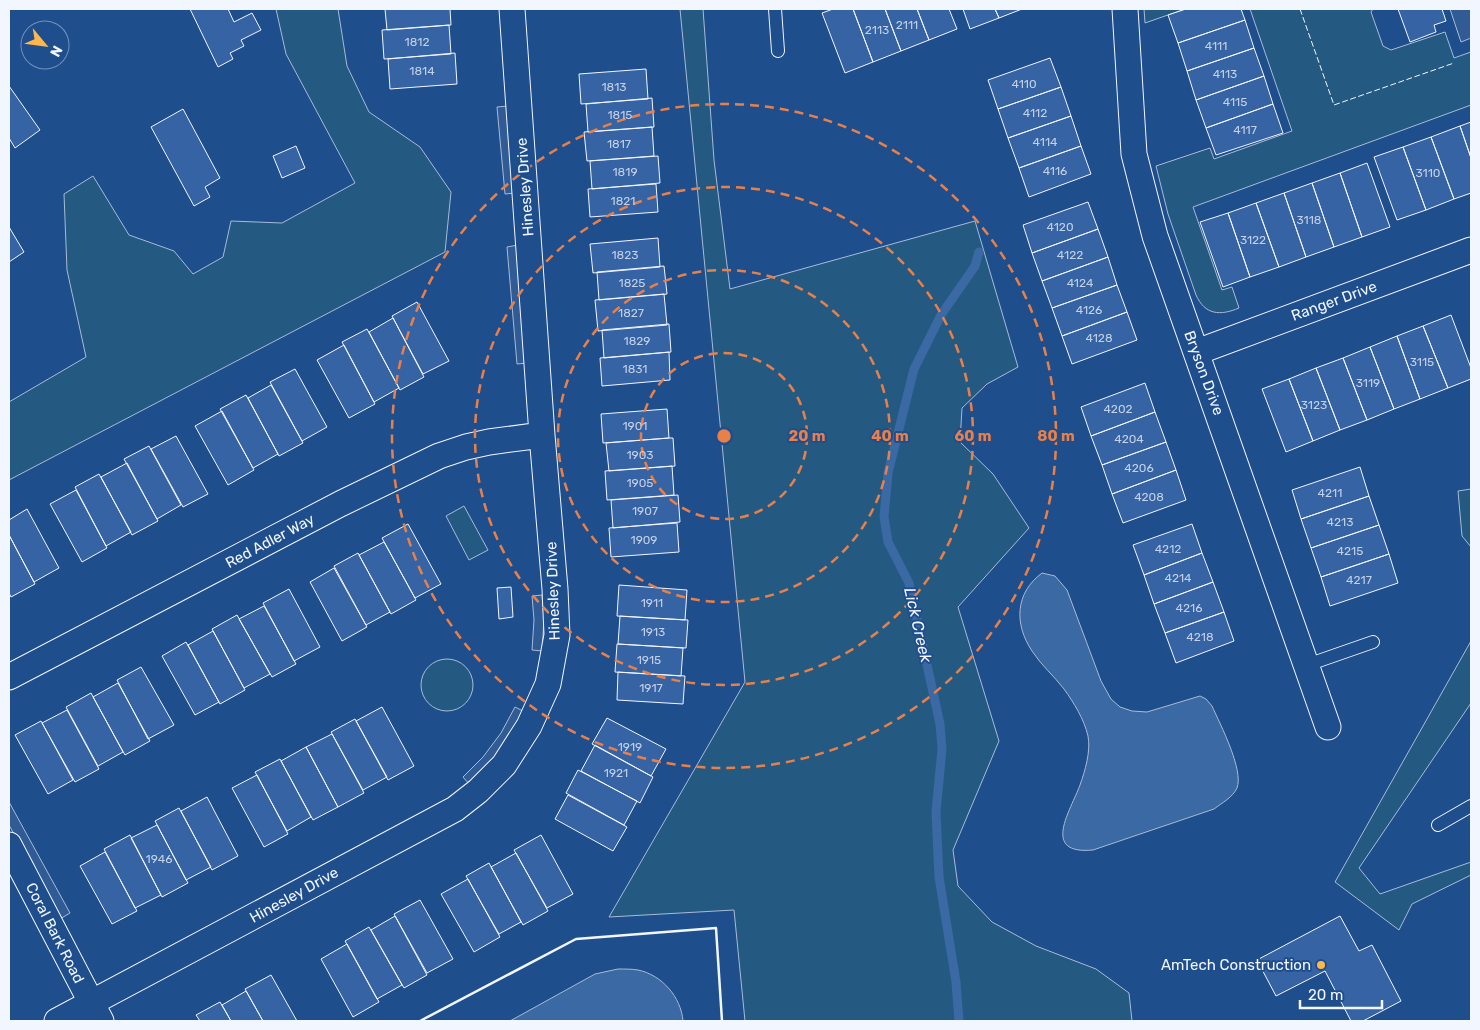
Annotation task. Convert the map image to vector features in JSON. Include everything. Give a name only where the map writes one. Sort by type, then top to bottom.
[{"type":"street","name":"Hinesley Drive","points":[[57,1021],[96,1012],[455,809],[478,791],[504,765],[529,726],[548,684],[557,635],[555,589],[542,435],[512,9]]},
{"type":"street","name":"Bryson Drive","points":[[1125,9],[1134,154],[1155,236],[1328,727]]},
{"type":"street","name":"Ranger Drive","points":[[1197,352],[1471,250]]},
{"type":"street","name":"Red Adler Way","points":[[9,676],[340,504],[439,456],[489,442],[542,435]]},
{"type":"street","name":"Coral Bark Road","points":[[9,845],[96,1012]]},
{"type":"lane","points":[[775,9],[778,51]]},
{"type":"lane","points":[[1307,665],[1373,642]]},
{"type":"lane","points":[[1438,825],[1471,806]]},
{"type":"shaded area","points":[[276,9],[338,9],[347,66],[369,112],[420,147],[451,192],[445,252],[9,480],[9,402],[86,357],[67,270],[64,194],[93,176],[129,235],[174,251],[193,274],[223,257],[231,221],[282,223],[355,183],[286,54]]},
{"type":"shaded area","points":[[680,9],[703,9],[714,160],[730,289],[975,221],[1018,367],[987,384],[962,408],[960,442],[993,474],[1029,528],[958,607],[999,741],[953,850],[958,886],[992,922],[1036,946],[1096,969],[1129,993],[1132,1021],[745,1021],[734,910],[609,917],[745,682]]},
{"type":"shaded area","points":[[1144,9],[1185,9],[1145,23]]},
{"type":"shaded area","points":[[1250,9],[1373,9],[1371,12],[1383,46],[1391,50],[1445,32],[1454,58],[1471,52],[1471,105],[1193,207],[1222,290],[1232,287],[1239,308],[1219,313],[1204,307],[1196,295],[1168,214],[1156,166],[1210,148],[1214,159],[1292,131]]},
{"type":"shaded area","points":[[1450,9],[1471,9],[1471,38],[1461,42]]},
{"type":"shaded area","points":[[508,106],[515,193],[505,194],[497,107]]},
{"type":"shaded area","points":[[518,245],[528,363],[517,364],[507,247]]},
{"type":"shaded area","points":[[1471,489],[1471,547],[1462,536],[1458,491]]},
{"type":"shaded area","points":[[464,506],[488,550],[469,560],[446,516]]},
{"type":"shaded area","points":[[1042,573],[1055,576],[1067,590],[1101,681],[1111,699],[1120,707],[1132,711],[1147,712],[1200,696],[1206,699],[1212,706],[1230,747],[1237,770],[1237,788],[1227,800],[1214,809],[1093,850],[1077,850],[1067,845],[1063,838],[1063,829],[1084,774],[1089,742],[1084,723],[1075,706],[1064,689],[1036,656],[1026,641],[1022,630],[1020,609],[1022,599],[1033,581]]},
{"type":"shaded area","points":[[542,595],[544,620],[542,651],[532,650],[534,620],[532,596]]},
{"type":"shaded area","points":[[1471,641],[1471,703],[1359,868],[1380,894],[1471,862],[1471,875],[1412,904],[1399,930],[1335,882]]},
{"type":"shaded area","points":[[442,659],[452,659],[466,666],[473,680],[473,690],[466,704],[452,711],[442,711],[432,707],[425,700],[421,690],[421,680],[425,670],[432,663]]},
{"type":"shaded area","points":[[515,707],[523,711],[510,737],[491,762],[469,784],[463,777],[483,757],[501,733]]},
{"type":"shaded area","points":[[9,802],[70,913],[60,919],[9,825]]},
{"type":"shaded area","points":[[618,969],[638,970],[662,982],[674,996],[683,1021],[510,1021],[595,974]]},
{"type":"building","points":[[190,9],[228,9],[234,22],[252,13],[261,30],[241,40],[244,46],[230,53],[233,59],[218,67]]},
{"type":"building","points":[[385,9],[450,9],[451,25],[387,30]]},
{"type":"building","points":[[833,9],[853,9],[873,62],[845,73],[822,13]]},
{"type":"building","points":[[853,9],[885,9],[901,51],[873,62]]},
{"type":"building","points":[[885,9],[917,9],[929,40],[901,51]]},
{"type":"building","points":[[917,9],[949,9],[957,29],[929,40]]},
{"type":"building","points":[[963,9],[995,9],[999,18],[970,29]]},
{"type":"building","points":[[995,9],[1022,9],[999,18]]},
{"type":"building","points":[[1186,9],[1241,9],[1245,20],[1178,43],[1168,15]]},
{"type":"building","points":[[1398,9],[1442,9],[1446,21],[1434,25],[1436,32],[1410,42]]},
{"type":"building","points":[[1245,20],[1254,48],[1187,71],[1178,43]]},
{"type":"building","points":[[449,25],[451,54],[384,59],[382,30]]},
{"type":"building","points":[[1254,48],[1264,76],[1196,100],[1187,71]]},
{"type":"building","points":[[455,53],[457,84],[390,89],[388,59]]},
{"type":"building","points":[[1050,58],[1061,87],[998,109],[988,80]]},
{"type":"building","points":[[646,69],[648,99],[581,104],[579,74]]},
{"type":"building","points":[[1264,76],[1273,104],[1206,128],[1196,100]]},
{"type":"building","points":[[9,86],[40,130],[15,148],[9,138]]},
{"type":"building","points":[[1061,87],[1071,116],[1008,138],[998,109]]},
{"type":"building","points":[[652,98],[654,127],[588,132],[586,104]]},
{"type":"building","points":[[1273,104],[1283,133],[1216,155],[1206,128]]},
{"type":"building","points":[[183,109],[220,178],[205,187],[210,197],[194,206],[151,127]]},
{"type":"building","points":[[1071,116],[1081,146],[1019,168],[1008,138]]},
{"type":"building","points":[[1471,122],[1471,158],[1460,126]]},
{"type":"building","points":[[1460,126],[1471,158],[1471,193],[1454,199],[1431,137]]},
{"type":"building","points":[[652,127],[654,156],[587,161],[584,132]]},
{"type":"building","points":[[1431,137],[1454,199],[1426,210],[1403,147]]},
{"type":"building","points":[[296,146],[305,168],[282,178],[273,156]]},
{"type":"building","points":[[1081,146],[1091,174],[1029,197],[1019,168]]},
{"type":"building","points":[[1403,147],[1426,210],[1397,220],[1374,157]]},
{"type":"building","points":[[658,156],[660,183],[592,189],[590,161]]},
{"type":"building","points":[[1367,163],[1390,227],[1362,237],[1340,173]]},
{"type":"building","points":[[1340,173],[1362,237],[1334,247],[1312,183]]},
{"type":"building","points":[[1312,183],[1334,247],[1306,257],[1284,193]]},
{"type":"building","points":[[656,184],[658,212],[590,217],[588,189]]},
{"type":"building","points":[[1284,193],[1306,257],[1279,267],[1256,203]]},
{"type":"building","points":[[1088,202],[1098,229],[1032,253],[1023,225]]},
{"type":"building","points":[[1256,203],[1279,267],[1250,277],[1228,213]]},
{"type":"building","points":[[1228,213],[1250,277],[1223,287],[1200,222]]},
{"type":"building","points":[[9,227],[24,252],[9,262]]},
{"type":"building","points":[[1098,229],[1108,257],[1042,281],[1032,253]]},
{"type":"building","points":[[658,238],[660,267],[593,273],[590,244]]},
{"type":"building","points":[[1108,257],[1117,285],[1052,308],[1042,281]]},
{"type":"building","points":[[664,266],[667,294],[599,300],[597,272]]},
{"type":"building","points":[[1117,285],[1127,312],[1062,336],[1052,308]]},
{"type":"building","points":[[664,294],[667,325],[598,331],[595,300]]},
{"type":"building","points":[[417,302],[449,361],[423,374],[392,316]]},
{"type":"building","points":[[1127,312],[1137,340],[1072,364],[1062,336]]},
{"type":"building","points":[[1451,315],[1471,368],[1471,379],[1448,388],[1423,326]]},
{"type":"building","points":[[393,318],[424,377],[400,390],[369,332]]},
{"type":"building","points":[[669,324],[671,352],[604,358],[602,330]]},
{"type":"building","points":[[1423,326],[1448,388],[1420,399],[1397,336]]},
{"type":"building","points":[[367,329],[399,388],[374,402],[342,342]]},
{"type":"building","points":[[1397,336],[1420,399],[1394,409],[1370,347]]},
{"type":"building","points":[[344,345],[375,404],[349,418],[317,360]]},
{"type":"building","points":[[1370,347],[1394,409],[1367,420],[1343,358]]},
{"type":"building","points":[[669,352],[670,380],[602,386],[600,358]]},
{"type":"building","points":[[1343,358],[1367,420],[1340,430],[1316,368]]},
{"type":"building","points":[[1316,368],[1340,430],[1313,441],[1289,379]]},
{"type":"building","points":[[295,369],[327,427],[302,441],[270,382]]},
{"type":"building","points":[[1289,379],[1313,441],[1286,452],[1262,389]]},
{"type":"building","points":[[1145,383],[1155,412],[1091,436],[1081,407]]},
{"type":"building","points":[[271,385],[303,443],[279,456],[248,398]]},
{"type":"building","points":[[246,395],[278,454],[253,468],[220,409]]},
{"type":"building","points":[[667,409],[669,438],[603,443],[601,414]]},
{"type":"building","points":[[222,411],[254,470],[228,485],[195,426]]},
{"type":"building","points":[[1155,412],[1166,442],[1102,465],[1091,436]]},
{"type":"building","points":[[176,436],[208,494],[183,507],[151,449]]},
{"type":"building","points":[[673,438],[675,466],[609,471],[606,443]]},
{"type":"building","points":[[1166,442],[1176,470],[1112,494],[1102,465]]},
{"type":"building","points":[[149,446],[181,505],[157,519],[124,459]]},
{"type":"building","points":[[127,463],[158,521],[132,535],[101,477]]},
{"type":"building","points":[[672,466],[674,495],[607,500],[605,471]]},
{"type":"building","points":[[1360,467],[1369,496],[1301,519],[1292,490]]},
{"type":"building","points":[[1176,470],[1186,500],[1123,523],[1112,494]]},
{"type":"building","points":[[99,474],[131,532],[106,546],[75,487]]},
{"type":"building","points":[[76,490],[107,548],[82,562],[50,504]]},
{"type":"building","points":[[678,495],[680,522],[613,528],[611,500]]},
{"type":"building","points":[[1369,496],[1379,525],[1311,548],[1301,519]]},
{"type":"building","points":[[27,509],[59,568],[34,582],[9,535],[9,520]]},
{"type":"building","points":[[677,523],[679,552],[611,557],[609,528]]},
{"type":"building","points":[[408,524],[441,584],[415,598],[382,538]]},
{"type":"building","points":[[1192,524],[1202,553],[1144,575],[1133,545]]},
{"type":"building","points":[[1379,525],[1389,554],[1321,577],[1311,548]]},
{"type":"building","points":[[9,535],[35,584],[11,597],[9,593]]},
{"type":"building","points":[[384,542],[416,600],[391,614],[359,555]]},
{"type":"building","points":[[358,553],[390,612],[366,625],[334,566]]},
{"type":"building","points":[[1202,553],[1213,582],[1154,604],[1144,575]]},
{"type":"building","points":[[1389,554],[1398,583],[1330,606],[1321,577]]},
{"type":"building","points":[[334,568],[367,627],[342,641],[310,582]]},
{"type":"building","points":[[1213,582],[1224,612],[1165,633],[1154,604]]},
{"type":"building","points":[[619,585],[687,590],[685,620],[617,616]]},
{"type":"building","points":[[511,587],[513,617],[499,619],[497,588]]},
{"type":"building","points":[[289,589],[320,647],[294,661],[263,603]]},
{"type":"building","points":[[264,606],[296,664],[272,677],[239,619]]},
{"type":"building","points":[[1224,612],[1234,641],[1176,663],[1165,633]]},
{"type":"building","points":[[237,615],[270,674],[244,688],[212,629]]},
{"type":"building","points":[[620,616],[688,620],[686,648],[618,644]]},
{"type":"building","points":[[213,631],[245,690],[220,704],[188,645]]},
{"type":"building","points":[[186,642],[219,702],[195,715],[162,656]]},
{"type":"building","points":[[617,644],[683,648],[681,676],[615,672]]},
{"type":"building","points":[[141,667],[174,725],[148,739],[117,680]]},
{"type":"building","points":[[618,672],[685,676],[683,704],[617,700]]},
{"type":"building","points":[[118,683],[150,741],[125,755],[93,697]]},
{"type":"building","points":[[91,693],[123,752],[98,766],[66,707]]},
{"type":"building","points":[[382,707],[414,766],[388,780],[356,721]]},
{"type":"building","points":[[67,710],[99,769],[75,782],[42,723]]},
{"type":"building","points":[[607,718],[666,749],[651,776],[592,744]]},
{"type":"building","points":[[355,719],[387,777],[363,790],[331,732]]},
{"type":"building","points":[[41,721],[73,780],[48,794],[15,735]]},
{"type":"building","points":[[332,734],[364,793],[338,807],[306,747]]},
{"type":"building","points":[[595,745],[653,777],[640,803],[581,771]]},
{"type":"building","points":[[306,747],[338,807],[313,820],[281,761]]},
{"type":"building","points":[[280,759],[311,817],[287,831],[255,772]]},
{"type":"building","points":[[578,770],[637,801],[624,825],[566,793]]},
{"type":"building","points":[[257,775],[288,834],[264,847],[232,788]]},
{"type":"building","points":[[568,795],[627,827],[613,851],[555,819]]},
{"type":"building","points":[[207,797],[238,856],[212,870],[181,811]]},
{"type":"building","points":[[179,808],[211,867],[186,880],[155,821]]},
{"type":"building","points":[[157,825],[188,883],[162,897],[131,838]]},
{"type":"building","points":[[130,835],[161,895],[135,908],[104,849]]},
{"type":"building","points":[[541,835],[573,894],[547,908],[514,850]]},
{"type":"building","points":[[105,852],[137,911],[112,924],[80,866]]},
{"type":"building","points":[[516,853],[548,911],[523,925],[491,867]]},
{"type":"building","points":[[489,863],[521,922],[499,934],[466,876]]},
{"type":"building","points":[[468,879],[500,937],[474,952],[441,894]]},
{"type":"building","points":[[420,900],[453,959],[427,973],[394,914]]},
{"type":"building","points":[[395,916],[427,975],[404,988],[371,930]]},
{"type":"building","name":"AmTech Construction","points":[[1340,916],[1359,951],[1372,945],[1401,1001],[1363,1021],[1351,1021],[1325,971],[1276,996],[1257,960]]},
{"type":"building","points":[[369,927],[402,985],[377,999],[345,941]]},
{"type":"building","points":[[347,944],[379,1002],[353,1017],[321,959]]},
{"type":"building","points":[[271,975],[297,1021],[263,1021],[245,989]]},
{"type":"building","points":[[246,991],[263,1021],[231,1021],[222,1005]]},
{"type":"building","points":[[220,1002],[231,1021],[200,1021],[196,1015]]},
{"type":"waterway","name":"Lick Creek","points":[[959,1021],[956,982],[939,877],[936,812],[942,749],[940,724],[909,583],[888,542],[884,517],[888,473],[914,369],[941,315],[975,266],[979,252]]},
{"type":"fence","points":[[1300,9],[1334,105],[1454,63]]},
{"type":"wall","points":[[420,1021],[576,939],[716,928],[722,1021]]},
{"type":"place","name":"AmTech Construction","points":[[1321,965]]}]
